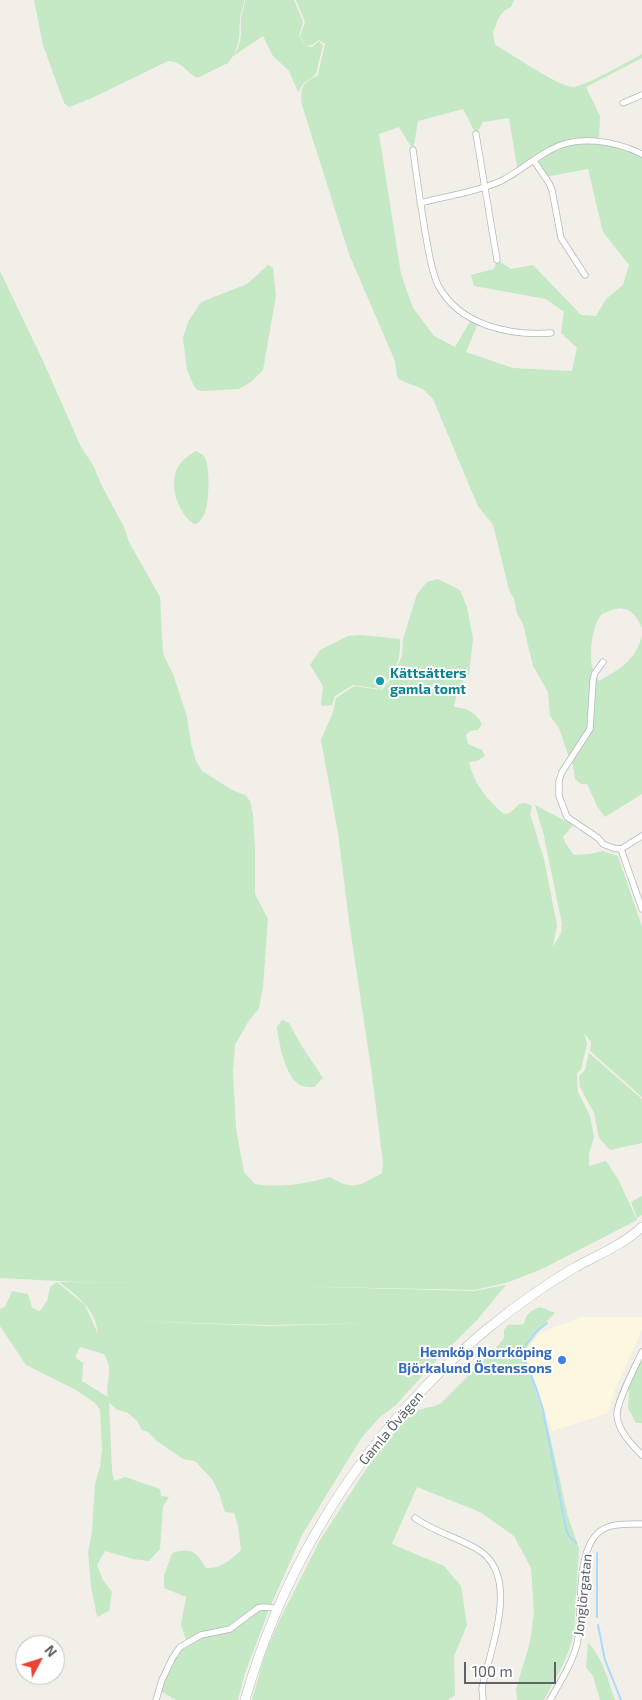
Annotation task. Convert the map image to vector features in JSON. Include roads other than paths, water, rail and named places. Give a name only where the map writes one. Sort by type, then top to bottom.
[{"type":"main road","name":"Gamla Övägen","points":[[245,1700],[268,1629],[299,1562],[336,1500],[368,1452],[405,1408],[447,1365],[489,1328],[547,1285],[632,1236],[642,1227]]},
{"type":"main road","name":"Gamla Övägen","points":[[632,1236],[642,1234]]},
{"type":"street","points":[[623,103],[642,95]]},
{"type":"street","points":[[476,134],[497,260]]},
{"type":"street","points":[[420,203],[501,181],[561,145],[599,141],[642,154]]},
{"type":"street","points":[[413,150],[420,203],[433,271],[439,285],[451,303],[462,313],[492,326],[524,333],[551,333]]},
{"type":"street","points":[[534,161],[552,190],[561,238],[585,275]]},
{"type":"street","points":[[603,662],[593,680],[590,729],[562,772],[559,781],[561,804],[567,817],[598,838],[603,844],[613,848],[622,849],[642,836]]},
{"type":"street","points":[[622,849],[642,906]]},
{"type":"street","points":[[642,1352],[617,1412],[621,1428],[632,1445],[642,1455]]},
{"type":"street","points":[[415,1518],[426,1526],[476,1548],[490,1559],[498,1573],[500,1614],[482,1688],[483,1700]]},
{"type":"street","name":"Jonglörgatan","points":[[550,1700],[578,1643],[584,1560],[590,1542],[596,1534],[608,1526],[642,1524]]},
{"type":"street","points":[[156,1700],[162,1680],[180,1647],[201,1635],[230,1629],[258,1608],[278,1608]]},
{"type":"waterway","points":[[547,1323],[536,1332],[521,1351],[543,1410],[566,1529],[569,1536],[576,1543]]},
{"type":"waterway","points":[[597,1553],[597,1617]]},
{"type":"waterway","points":[[598,1625],[605,1660],[621,1700]]},
{"type":"place","name":"Kättsätters gamla tomt","points":[[380,681]]},
{"type":"place","name":"Hemköp Norrköping Björkalund Östenssons","points":[[562,1360]]}]
